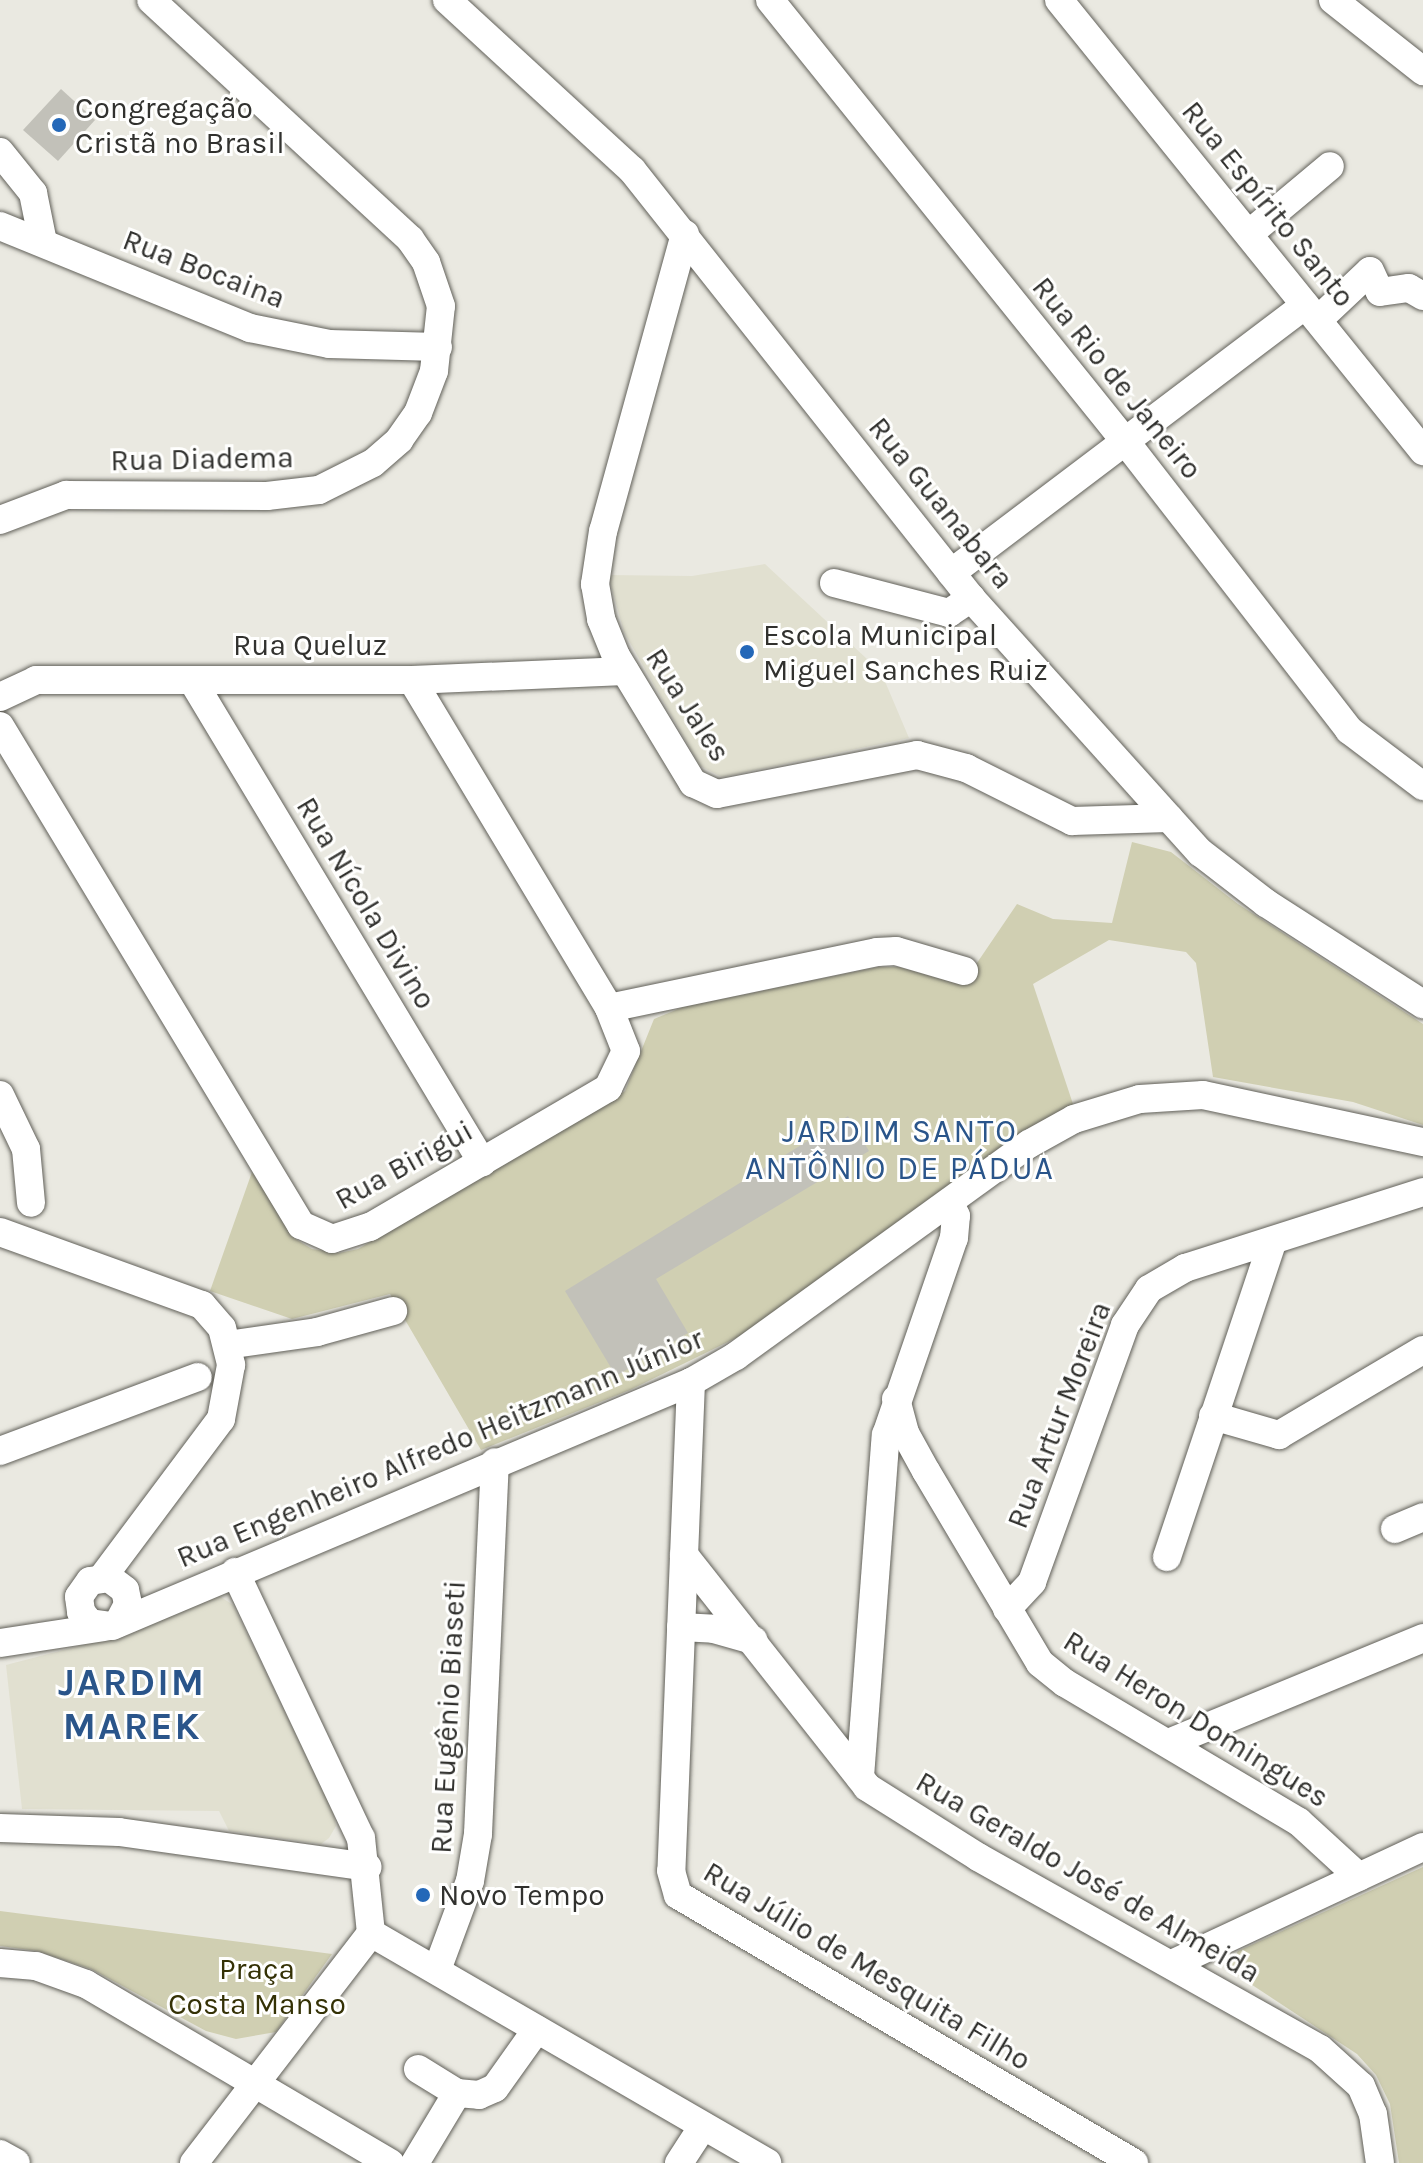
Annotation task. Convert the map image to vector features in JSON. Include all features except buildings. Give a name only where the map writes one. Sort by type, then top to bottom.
[{"type":"street","name":"Rua Diadema","points":[[3,510],[66,495],[267,496],[339,482],[373,463],[399,440],[418,413],[438,347],[436,286],[410,239],[151,0]]},
{"type":"street","name":"Rua Guanabara","points":[[447,0],[632,170],[971,598],[1169,818],[1226,874],[1423,1004]]},
{"type":"street","name":"Rua Rio de Janeiro","points":[[770,0],[1125,441],[1349,730],[1423,786]]},
{"type":"street","name":"Rua Espírito Santo","points":[[1059,0],[1423,451]]},
{"type":"street","points":[[1333,0],[1423,71]]},
{"type":"street","points":[[0,152],[33,193],[43,242]]},
{"type":"street","points":[[1250,233],[1330,166]]},
{"type":"street","name":"Rua Bocaina","points":[[0,226],[250,328],[329,344],[438,347]]},
{"type":"street","name":"Rua Jales","points":[[685,234],[603,531],[597,571],[601,619],[625,671],[683,770],[705,791],[717,794],[917,755],[966,768],[1072,821],[1169,818]]},
{"type":"street","points":[[951,573],[1125,441],[1370,271],[1380,292],[1409,288],[1423,296]]},
{"type":"street","points":[[834,583],[949,613],[971,598]]},
{"type":"street","name":"Rua Queluz","points":[[0,697],[36,680],[412,680],[625,671]]},
{"type":"street","name":"Rua Nícola Divino","points":[[192,680],[482,1162]]},
{"type":"street","name":"Rua Birigui","points":[[3,738],[301,1225],[332,1239],[349,1237],[608,1088],[626,1051],[609,1008],[412,680]]},
{"type":"street","points":[[609,1008],[877,952],[896,951],[964,971]]},
{"type":"street","points":[[0,1095],[26,1149],[31,1203]]},
{"type":"street","name":"Rua Engenheiro Alfredo Heitzmann Júnior","points":[[0,1643],[49,1637],[114,1601],[167,1603],[495,1462],[691,1382],[736,1356],[950,1203],[1074,1119],[1171,1095],[1254,1102],[1423,1142]]},
{"type":"street","name":"Rua Artur Moreira","points":[[1007,1609],[1032,1582],[1136,1305],[1170,1274],[1423,1192]]},
{"type":"street","points":[[860,1777],[869,1696],[884,1448],[896,1399],[956,1227],[950,1203]]},
{"type":"street","points":[[0,1232],[202,1305],[213,1312],[227,1345],[230,1396],[221,1419],[129,1537],[114,1601],[85,1619],[79,1597]]},
{"type":"street","points":[[912,1232],[932,1258],[938,1280]]},
{"type":"street","points":[[1167,1557],[1273,1241]]},
{"type":"street","points":[[0,1254],[39,1246]]},
{"type":"street","points":[[227,1345],[317,1332],[393,1311]]},
{"type":"street","points":[[1213,1416],[1279,1435],[1423,1350]]},
{"type":"street","points":[[0,1451],[198,1377]]},
{"type":"street","name":"Rua Júlio de Mesquita Filho","points":[[691,1382],[671,1871],[678,1895],[1134,2163]]},
{"type":"street","name":"Rua Heron Domingues","points":[[896,1399],[902,1425],[926,1471],[1027,1646],[1053,1676],[1171,1742],[1299,1822],[1359,1877]]},
{"type":"street","name":"Rua Eugênio Biaseti","points":[[437,1970],[470,1881],[478,1834],[495,1462]]},
{"type":"street","points":[[881,1497],[926,1471]]},
{"type":"street","points":[[1395,1529],[1423,1517]]},
{"type":"street","name":"Rua Geraldo José de Almeida","points":[[684,1555],[877,1796],[978,1857],[1172,1964],[1341,2065],[1361,2086],[1373,2114],[1380,2163]]},
{"type":"street","points":[[194,2163],[371,1933],[368,1867],[350,1809],[235,1572]]},
{"type":"street","points":[[49,1637],[90,1581],[114,1601]]},
{"type":"street","points":[[681,1627],[714,1629],[753,1640]]},
{"type":"street","points":[[1171,1742],[1423,1638]]},
{"type":"street","points":[[818,1726],[851,1712],[869,1696]]},
{"type":"street","points":[[0,1828],[119,1832],[368,1867]]},
{"type":"street","points":[[1172,1964],[1423,1847]]},
{"type":"street","points":[[371,1933],[767,2163]]},
{"type":"street","points":[[0,1963],[36,1966],[86,1984],[390,2163]]},
{"type":"street","points":[[418,2069],[457,2093],[479,2095],[495,2088],[537,2029]]},
{"type":"street","points":[[415,2163],[457,2093]]},
{"type":"street","points":[[679,2163],[703,2126]]},
{"type":"street","points":[[0,2154],[16,2163]]},
{"type":"shaded area","name":"Escola Municipal Miguel Sanches Ruiz","points":[[765,564],[881,672],[909,738],[722,777],[700,766],[624,632],[608,575],[692,576]]},
{"type":"shaded area","points":[[218,1595],[233,1605],[333,1811],[336,1826],[329,1838],[321,1844],[229,1831],[219,1811],[22,1809],[6,1665],[121,1635]]},
{"type":"green space","points":[[1132,842],[1171,852],[1238,904],[1423,1024],[1423,1125],[1353,1102],[1213,1077],[1196,963],[1186,952],[1109,940],[1033,984],[1074,1107],[738,1337],[630,1390],[481,1450],[390,1294],[292,1319],[210,1291],[252,1172],[294,1238],[312,1249],[339,1253],[358,1249],[625,1091],[654,1019],[683,1007],[878,967],[899,967],[962,985],[1017,904],[1053,919],[1112,923]]},
{"type":"green space","points":[[1423,1867],[1423,2163],[1399,2163],[1390,2104],[1376,2075],[1357,2054],[1234,1973],[1229,1964],[1238,1951]]},
{"type":"green space","name":"Praça Costa Manso","points":[[0,1911],[332,1954],[276,2032],[236,2039],[206,2031],[91,1969],[37,1951],[0,1946]]},
{"type":"place","name":"Congregação Cristã no Brasil","points":[[59,125]]},
{"type":"place","name":"Escola Municipal Miguel Sanches Ruiz","points":[[747,652]]},
{"type":"place","name":"Novo Tempo","points":[[423,1895]]},
{"type":"district","name":"JARDIM SANTO ANTÔNIO DE PÁDUA","points":[[900,1152]]},
{"type":"district","name":"JARDIM MAREK","points":[[132,1705]]}]
